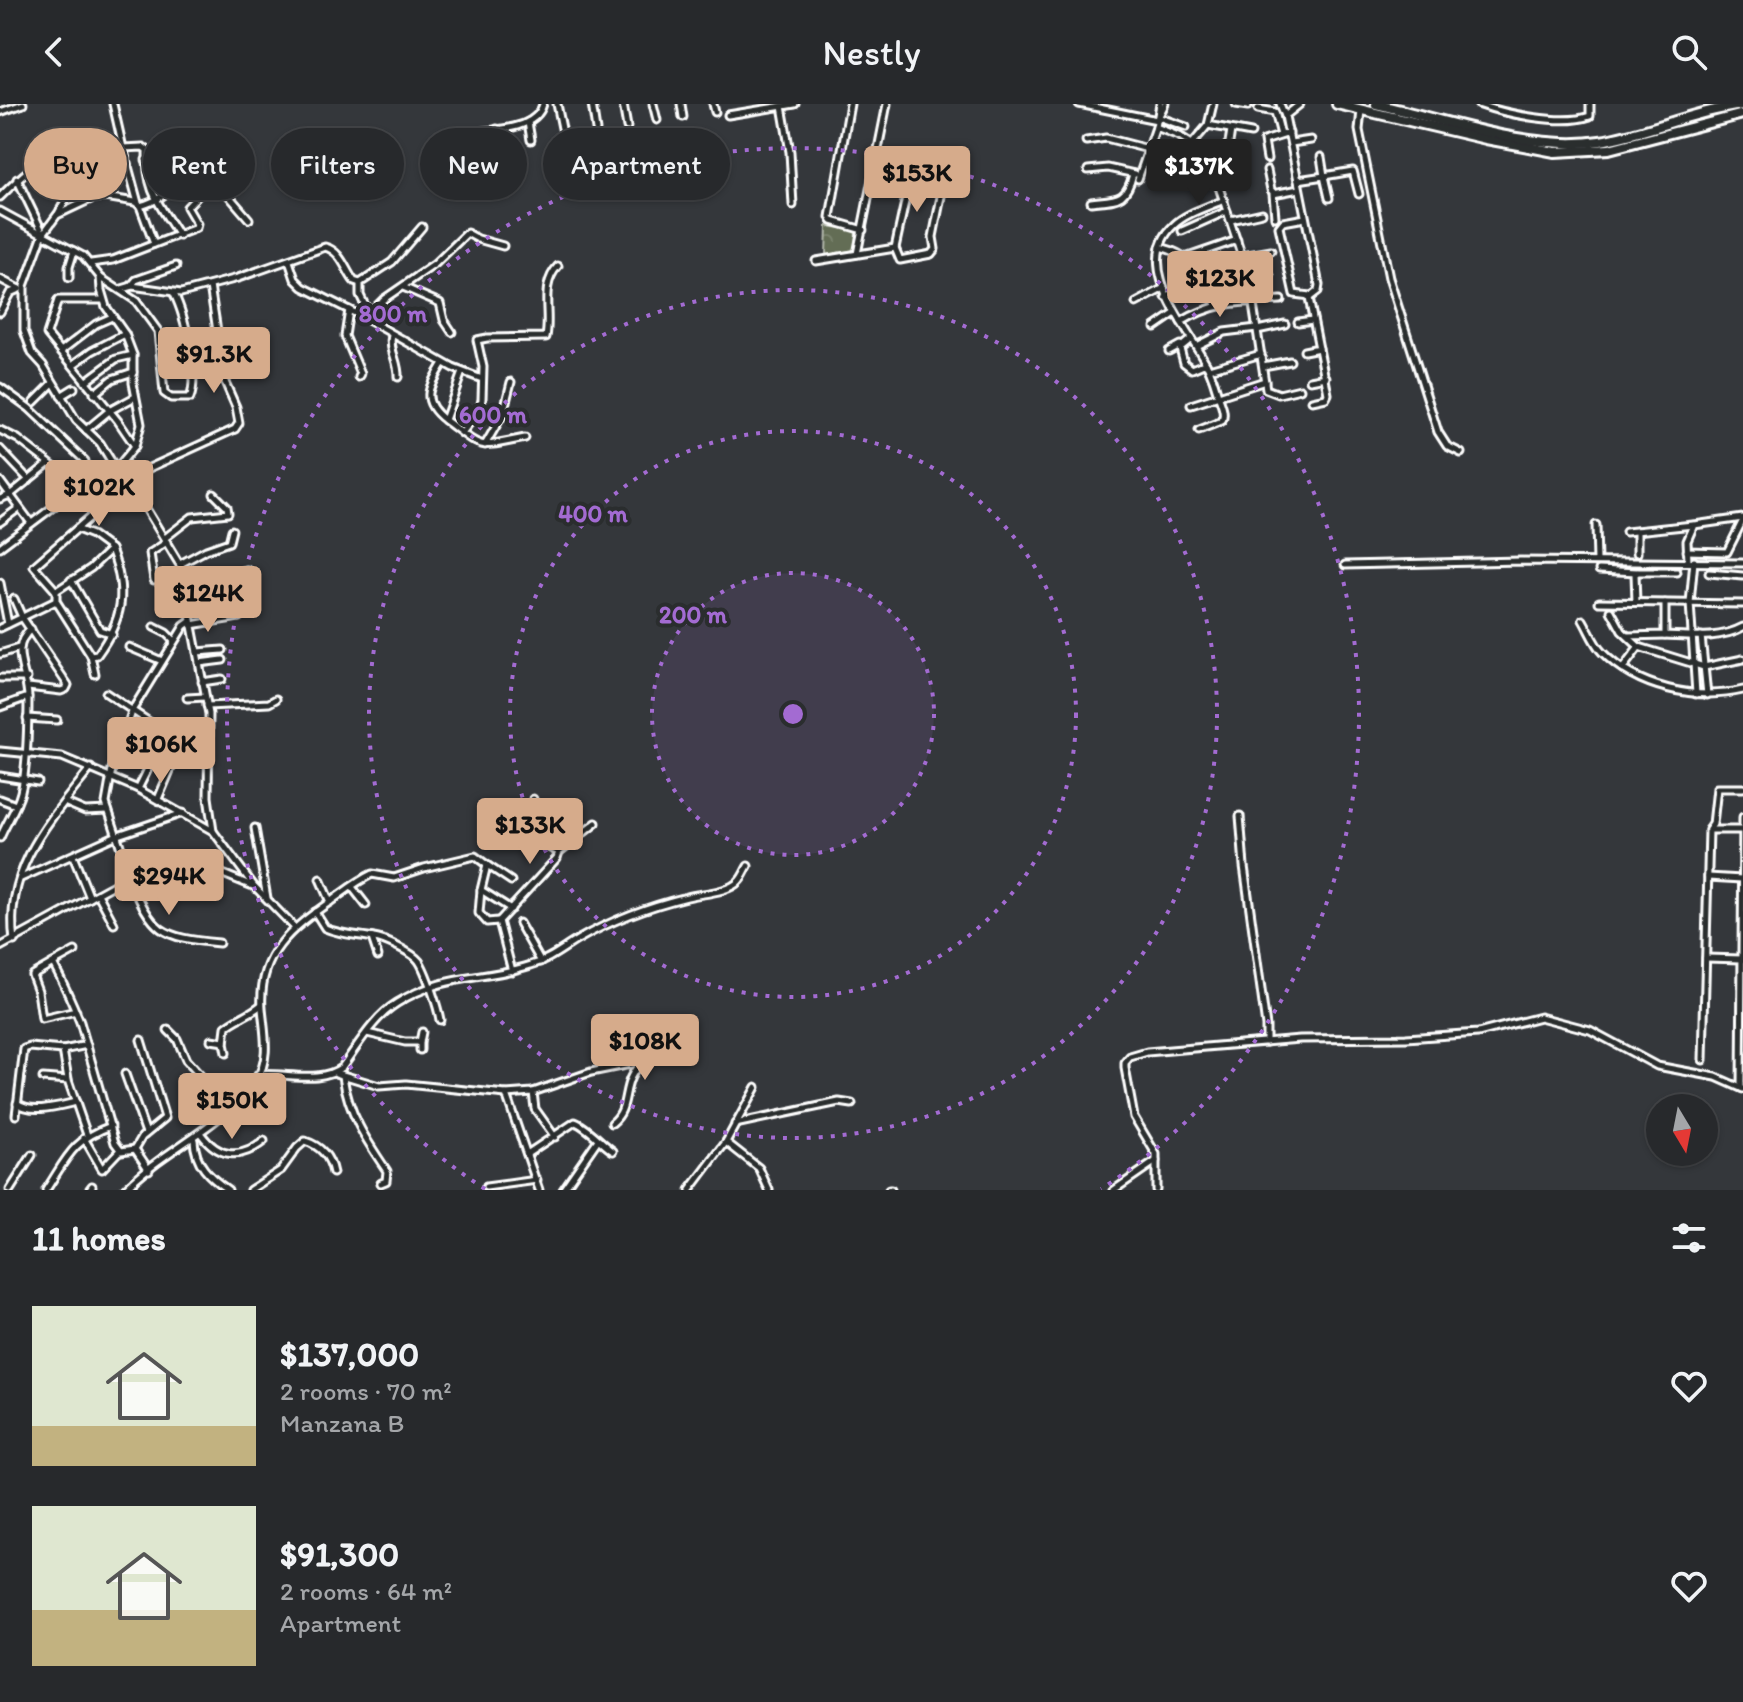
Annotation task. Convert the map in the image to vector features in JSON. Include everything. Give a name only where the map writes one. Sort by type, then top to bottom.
[{"type":"main road","points":[[1337,104],[1524,148],[1579,152],[1609,149],[1743,114]]},
{"type":"main road","points":[[1376,104],[1521,138],[1581,143],[1637,133],[1743,105]]},
{"type":"main road","points":[[1403,104],[1418,114]]},
{"type":"street","points":[[0,112],[23,104]]},
{"type":"street","points":[[113,104],[118,128]]},
{"type":"street","points":[[501,128],[537,117],[543,104]]},
{"type":"street","points":[[557,104],[562,128]]},
{"type":"street","points":[[592,104],[596,128]]},
{"type":"street","points":[[623,104],[627,127]]},
{"type":"street","points":[[653,104],[657,120]]},
{"type":"street","points":[[681,104],[683,117]]},
{"type":"street","points":[[713,104],[715,112]]},
{"type":"street","points":[[728,115],[795,104]]},
{"type":"street","points":[[850,104],[830,217],[832,221],[863,230]]},
{"type":"street","points":[[857,254],[887,104]]},
{"type":"street","points":[[1079,104],[1186,127]]},
{"type":"street","points":[[1118,112],[1120,104]]},
{"type":"street","points":[[1091,202],[1125,195],[1148,149],[1162,104]]},
{"type":"street","points":[[1192,144],[1208,125],[1213,104]]},
{"type":"street","points":[[1236,104],[1248,106]]},
{"type":"street","points":[[1280,104],[1289,133],[1319,287],[1310,296]]},
{"type":"street","points":[[1285,116],[1300,104]]},
{"type":"street","points":[[1478,104],[1536,117],[1573,119],[1590,116],[1590,104]]},
{"type":"street","points":[[1505,111],[1508,104]]},
{"type":"street","points":[[782,106],[790,152],[793,205]]},
{"type":"street","points":[[1258,109],[1275,112],[1281,135]]},
{"type":"street","points":[[1361,109],[1359,130],[1389,278],[1438,432],[1447,446],[1461,453]]},
{"type":"street","points":[[528,122],[531,140]]},
{"type":"street","points":[[1157,122],[1192,144],[1210,165],[1246,269],[1266,389],[1273,393],[1300,389]]},
{"type":"street","points":[[1208,125],[1251,133]]},
{"type":"street","points":[[1210,165],[1229,143],[1231,130]]},
{"type":"street","points":[[1267,159],[1264,141],[1289,133]]},
{"type":"street","points":[[1086,141],[1106,138],[1148,149]]},
{"type":"street","points":[[1291,143],[1311,140]]},
{"type":"street","points":[[1321,157],[1329,198]]},
{"type":"street","points":[[127,162],[154,244]]},
{"type":"street","points":[[1088,170],[1108,168],[1137,176]]},
{"type":"street","points":[[1267,170],[1274,193],[1275,217]]},
{"type":"street","points":[[1298,180],[1353,171],[1359,194]]},
{"type":"street","points":[[0,197],[24,174]]},
{"type":"street","points":[[911,174],[895,248],[900,260],[933,252],[945,176]]},
{"type":"street","points":[[17,179],[43,234]]},
{"type":"street","points":[[1274,193],[1299,189]]},
{"type":"street","points":[[57,215],[93,198],[105,197],[139,204],[156,200],[179,236]]},
{"type":"street","points":[[65,200],[43,234],[21,290],[25,340],[76,420],[100,443],[114,471],[115,494],[35,565],[56,591],[56,601],[91,656],[95,674]]},
{"type":"street","points":[[91,263],[113,260],[197,227],[187,207],[194,200]]},
{"type":"street","points":[[233,200],[249,219]]},
{"type":"street","points":[[1199,430],[1224,419],[1207,366],[1166,297],[1160,247],[1179,221],[1224,200]]},
{"type":"street","points":[[0,211],[91,263],[100,277],[103,300],[125,334],[133,355],[135,397],[141,424],[135,446],[114,471],[95,480],[0,547]]},
{"type":"street","points":[[1182,231],[1227,211]]},
{"type":"street","points":[[1231,220],[1262,213]]},
{"type":"street","points":[[1305,218],[1281,222],[1279,227],[1294,294],[1310,296]]},
{"type":"street","points":[[360,283],[392,262],[422,227]]},
{"type":"street","points":[[367,316],[384,299],[435,264],[467,233],[503,246]]},
{"type":"street","points":[[1188,257],[1237,240]]},
{"type":"street","points":[[121,289],[131,286],[174,294],[289,261],[320,247],[332,249],[345,263],[354,281],[360,283]]},
{"type":"street","points":[[1160,247],[1188,257],[1198,267],[1216,305]]},
{"type":"street","points":[[816,261],[895,248]]},
{"type":"street","points":[[69,278],[74,251]]},
{"type":"street","points":[[1242,256],[1271,251]]},
{"type":"street","points":[[289,261],[297,283],[331,303],[367,316],[392,335],[443,363],[482,379]]},
{"type":"street","points":[[131,286],[136,280],[176,266]]},
{"type":"street","points":[[462,433],[480,409],[483,367],[476,345],[480,338],[546,337],[548,287],[551,273],[558,266]]},
{"type":"street","points":[[1166,297],[1205,279],[1246,269]]},
{"type":"street","points":[[1249,281],[1270,276]]},
{"type":"street","points":[[100,277],[136,301],[158,331],[164,393],[171,398],[190,398],[193,394],[192,369],[185,320],[174,294]]},
{"type":"street","points":[[0,279],[21,290]]},
{"type":"street","points":[[360,283],[360,295],[367,316]]},
{"type":"street","points":[[125,479],[199,447],[235,429],[239,423],[225,382],[210,286]]},
{"type":"street","points":[[403,287],[440,303],[444,320],[452,332]]},
{"type":"street","points":[[1136,303],[1164,288]]},
{"type":"street","points":[[0,312],[10,293],[21,290]]},
{"type":"street","points":[[1310,296],[1327,396],[1312,401]]},
{"type":"street","points":[[103,300],[57,301],[47,331],[135,446]]},
{"type":"street","points":[[1181,322],[1200,310],[1216,305],[1281,300]]},
{"type":"street","points":[[349,310],[345,336],[361,374],[359,377]]},
{"type":"street","points":[[1155,327],[1174,314]]},
{"type":"street","points":[[61,351],[96,324],[112,317]]},
{"type":"street","points":[[1298,322],[1313,320]]},
{"type":"street","points":[[1196,346],[1224,332],[1285,324]]},
{"type":"street","points":[[73,365],[125,334]]},
{"type":"street","points":[[392,335],[390,343],[398,377]]},
{"type":"street","points":[[1169,351],[1191,339]]},
{"type":"street","points":[[1184,342],[1180,348],[1188,368],[1261,354]]},
{"type":"street","points":[[1304,351],[1319,348]]},
{"type":"street","points":[[85,382],[116,359],[133,355]]},
{"type":"street","points":[[1263,366],[1290,361]]},
{"type":"street","points":[[443,363],[432,382],[428,398],[432,410],[475,444],[484,446],[525,438]]},
{"type":"street","points":[[94,394],[112,379],[133,372]]},
{"type":"street","points":[[445,420],[462,372]]},
{"type":"street","points":[[1310,380],[1326,377]]},
{"type":"street","points":[[1191,405],[1265,381]]},
{"type":"street","points":[[34,402],[53,382]]},
{"type":"street","points":[[484,446],[503,414],[511,382]]},
{"type":"street","points":[[0,387],[29,408],[85,461]]},
{"type":"street","points":[[61,396],[74,388]]},
{"type":"street","points":[[86,430],[109,411],[135,397]]},
{"type":"street","points":[[0,430],[18,439],[72,481],[95,480]]},
{"type":"street","points":[[0,449],[29,480]]},
{"type":"street","points":[[0,499],[10,495],[48,464]]},
{"type":"street","points":[[114,471],[133,487],[186,575],[191,623],[207,706],[208,797],[213,831]]},
{"type":"street","points":[[0,481],[31,523]]},
{"type":"street","points":[[154,580],[150,553],[192,517],[228,513],[227,507],[214,494]]},
{"type":"street","points":[[0,522],[19,508]]},
{"type":"street","points":[[1626,532],[1743,519]]},
{"type":"street","points":[[1687,551],[1727,552],[1743,519]]},
{"type":"street","points":[[1596,525],[1597,561]]},
{"type":"street","points":[[1694,525],[1687,541],[1687,551],[1691,561],[1690,603],[1696,694]]},
{"type":"street","points":[[76,529],[92,535],[111,549],[117,562],[121,592],[118,621],[112,634],[97,655],[91,656]]},
{"type":"street","points":[[180,564],[229,542],[232,530]]},
{"type":"street","points":[[1637,531],[1637,553]]},
{"type":"street","points":[[56,591],[91,568],[111,549]]},
{"type":"street","points":[[1345,565],[1597,561],[1743,563]]},
{"type":"street","points":[[168,593],[247,570]]},
{"type":"street","points":[[1599,570],[1677,572]]},
{"type":"street","points":[[1636,602],[1635,574],[1638,572]]},
{"type":"street","points":[[1709,573],[1739,573],[1743,576]]},
{"type":"street","points":[[71,580],[100,630],[112,634]]},
{"type":"street","points":[[0,583],[8,624]]},
{"type":"street","points":[[189,603],[240,596]]},
{"type":"street","points":[[14,599],[22,617],[68,685],[61,691],[28,687]]},
{"type":"street","points":[[0,628],[56,601]]},
{"type":"street","points":[[1599,602],[1743,604]]},
{"type":"street","points":[[1665,603],[1665,635]]},
{"type":"street","points":[[1611,611],[1639,647],[1704,667],[1743,659]]},
{"type":"street","points":[[219,943],[180,939],[162,931],[142,905],[115,836],[106,803],[111,776],[133,709],[174,641],[191,623],[239,617]]},
{"type":"street","points":[[1583,620],[1599,650],[1623,668],[1664,686],[1707,695],[1743,690]]},
{"type":"street","points":[[154,627],[174,641]]},
{"type":"street","points":[[1628,636],[1701,636],[1741,628],[1743,637]]},
{"type":"street","points":[[0,838],[2,825],[16,805],[23,779],[28,687],[19,648],[22,637],[31,629]]},
{"type":"street","points":[[1701,636],[1707,695]]},
{"type":"street","points":[[129,647],[162,661]]},
{"type":"street","points":[[1623,668],[1639,647]]},
{"type":"street","points":[[0,654],[19,648]]},
{"type":"street","points":[[197,652],[223,650]]},
{"type":"street","points":[[199,663],[223,660]]},
{"type":"street","points":[[0,678],[27,678]]},
{"type":"street","points":[[202,682],[222,679]]},
{"type":"street","points":[[106,693],[166,733],[209,753]]},
{"type":"street","points":[[0,707],[28,697]]},
{"type":"street","points":[[187,698],[205,697]]},
{"type":"street","points":[[207,706],[269,703],[276,699]]},
{"type":"street","points":[[27,718],[57,720]]},
{"type":"street","points":[[138,789],[166,733]]},
{"type":"street","points":[[158,799],[182,742]]},
{"type":"street","points":[[0,751],[62,757],[111,776],[183,813],[213,831],[255,887],[294,927]]},
{"type":"street","points":[[14,941],[11,918],[24,862],[36,840],[91,768]]},
{"type":"street","points":[[0,776],[38,782]]},
{"type":"street","points":[[1703,1060],[1709,830],[1713,824],[1717,788],[1743,788]]},
{"type":"street","points":[[0,799],[16,805]]},
{"type":"street","points":[[522,835],[533,799]]},
{"type":"street","points":[[64,802],[85,811],[108,810]]},
{"type":"street","points":[[20,878],[115,836],[183,813]]},
{"type":"street","points":[[1240,816],[1266,1042]]},
{"type":"street","points":[[1156,1190],[1156,1154],[1134,1117],[1125,1063],[1130,1057],[1147,1052],[1266,1042],[1478,1033],[1540,1017],[1590,1030],[1657,1066],[1716,1077],[1742,1088],[1743,817]]},
{"type":"street","points":[[487,865],[479,913],[487,922],[499,921],[557,858],[559,852],[596,823]]},
{"type":"street","points":[[255,828],[267,900]]},
{"type":"street","points":[[1709,830],[1743,830]]},
{"type":"street","points":[[490,832],[508,837],[522,835],[559,852]]},
{"type":"street","points":[[73,856],[90,898]]},
{"type":"street","points":[[124,1190],[201,1134],[230,1108],[258,1075],[265,1052],[262,1005],[267,973],[275,949],[294,927],[372,874],[394,878],[475,856],[511,881]]},
{"type":"street","points":[[0,947],[130,877],[171,862],[188,859],[255,887]]},
{"type":"street","points":[[335,1073],[389,1009],[428,987],[448,980],[512,971],[541,962],[603,926],[646,909],[730,887],[741,878],[748,866]]},
{"type":"street","points":[[1708,877],[1743,879]]},
{"type":"street","points":[[320,879],[330,902]]},
{"type":"street","points":[[352,887],[366,905]]},
{"type":"street","points":[[481,890],[511,909]]},
{"type":"street","points":[[98,894],[114,924]]},
{"type":"street","points":[[315,912],[325,928],[372,938],[401,948],[418,960],[440,1020]]},
{"type":"street","points":[[499,921],[512,971]]},
{"type":"street","points":[[519,923],[541,962]]},
{"type":"street","points":[[372,938],[378,956]]},
{"type":"street","points":[[75,951],[32,975],[39,994],[42,1019],[76,1011]]},
{"type":"street","points":[[1706,958],[1742,959]]},
{"type":"street","points":[[53,963],[76,1011],[120,1150]]},
{"type":"street","points":[[226,1053],[226,1027],[262,1005]]},
{"type":"street","points":[[612,1123],[620,1116],[629,1081],[640,1062],[670,1026]]},
{"type":"street","points":[[168,1030],[177,1039],[186,1060],[230,1108]]},
{"type":"street","points":[[420,1050],[422,1032]]},
{"type":"street","points":[[367,1033],[405,1042],[420,1042]]},
{"type":"street","points":[[135,1149],[146,1133],[165,1118],[141,1040]]},
{"type":"street","points":[[211,1040],[224,1042]]},
{"type":"street","points":[[16,1115],[24,1049],[63,1050],[87,1045]]},
{"type":"street","points":[[63,1050],[68,1080],[86,1136],[102,1169],[120,1150],[135,1149]]},
{"type":"street","points":[[258,1075],[315,1076],[335,1073],[379,1086],[406,1084],[506,1094],[533,1092],[591,1072],[640,1062]]},
{"type":"street","points":[[125,1074],[146,1133]]},
{"type":"street","points":[[343,1076],[348,1105],[365,1139],[387,1171],[386,1181],[381,1183]]},
{"type":"street","points":[[43,1078],[68,1080]]},
{"type":"street","points":[[690,1190],[726,1142],[756,1087]]},
{"type":"street","points":[[533,1092],[535,1109],[555,1137]]},
{"type":"street","points":[[506,1094],[539,1190]]},
{"type":"street","points":[[17,1103],[32,1108],[76,1102]]},
{"type":"street","points":[[734,1124],[839,1102],[852,1104]]},
{"type":"street","points":[[527,1154],[578,1122],[597,1141],[613,1151]]},
{"type":"street","points":[[46,1190],[71,1151],[86,1136],[111,1126]]},
{"type":"street","points":[[201,1134],[213,1147],[230,1155],[250,1150],[264,1141]]},
{"type":"street","points":[[194,1139],[199,1161],[208,1177],[228,1190]]},
{"type":"street","points":[[250,1190],[281,1170],[305,1141],[322,1151],[330,1161],[333,1173]]},
{"type":"street","points":[[563,1190],[597,1141]]},
{"type":"street","points":[[726,1142],[759,1168],[769,1190]]},
{"type":"street","points":[[135,1149],[149,1170]]},
{"type":"street","points":[[11,1189],[32,1155]]},
{"type":"street","points":[[1114,1190],[1156,1161]]},
{"type":"street","points":[[486,1187],[537,1180]]},
{"type":"green space","points":[[827,226],[856,230],[855,250],[826,255]]}]
